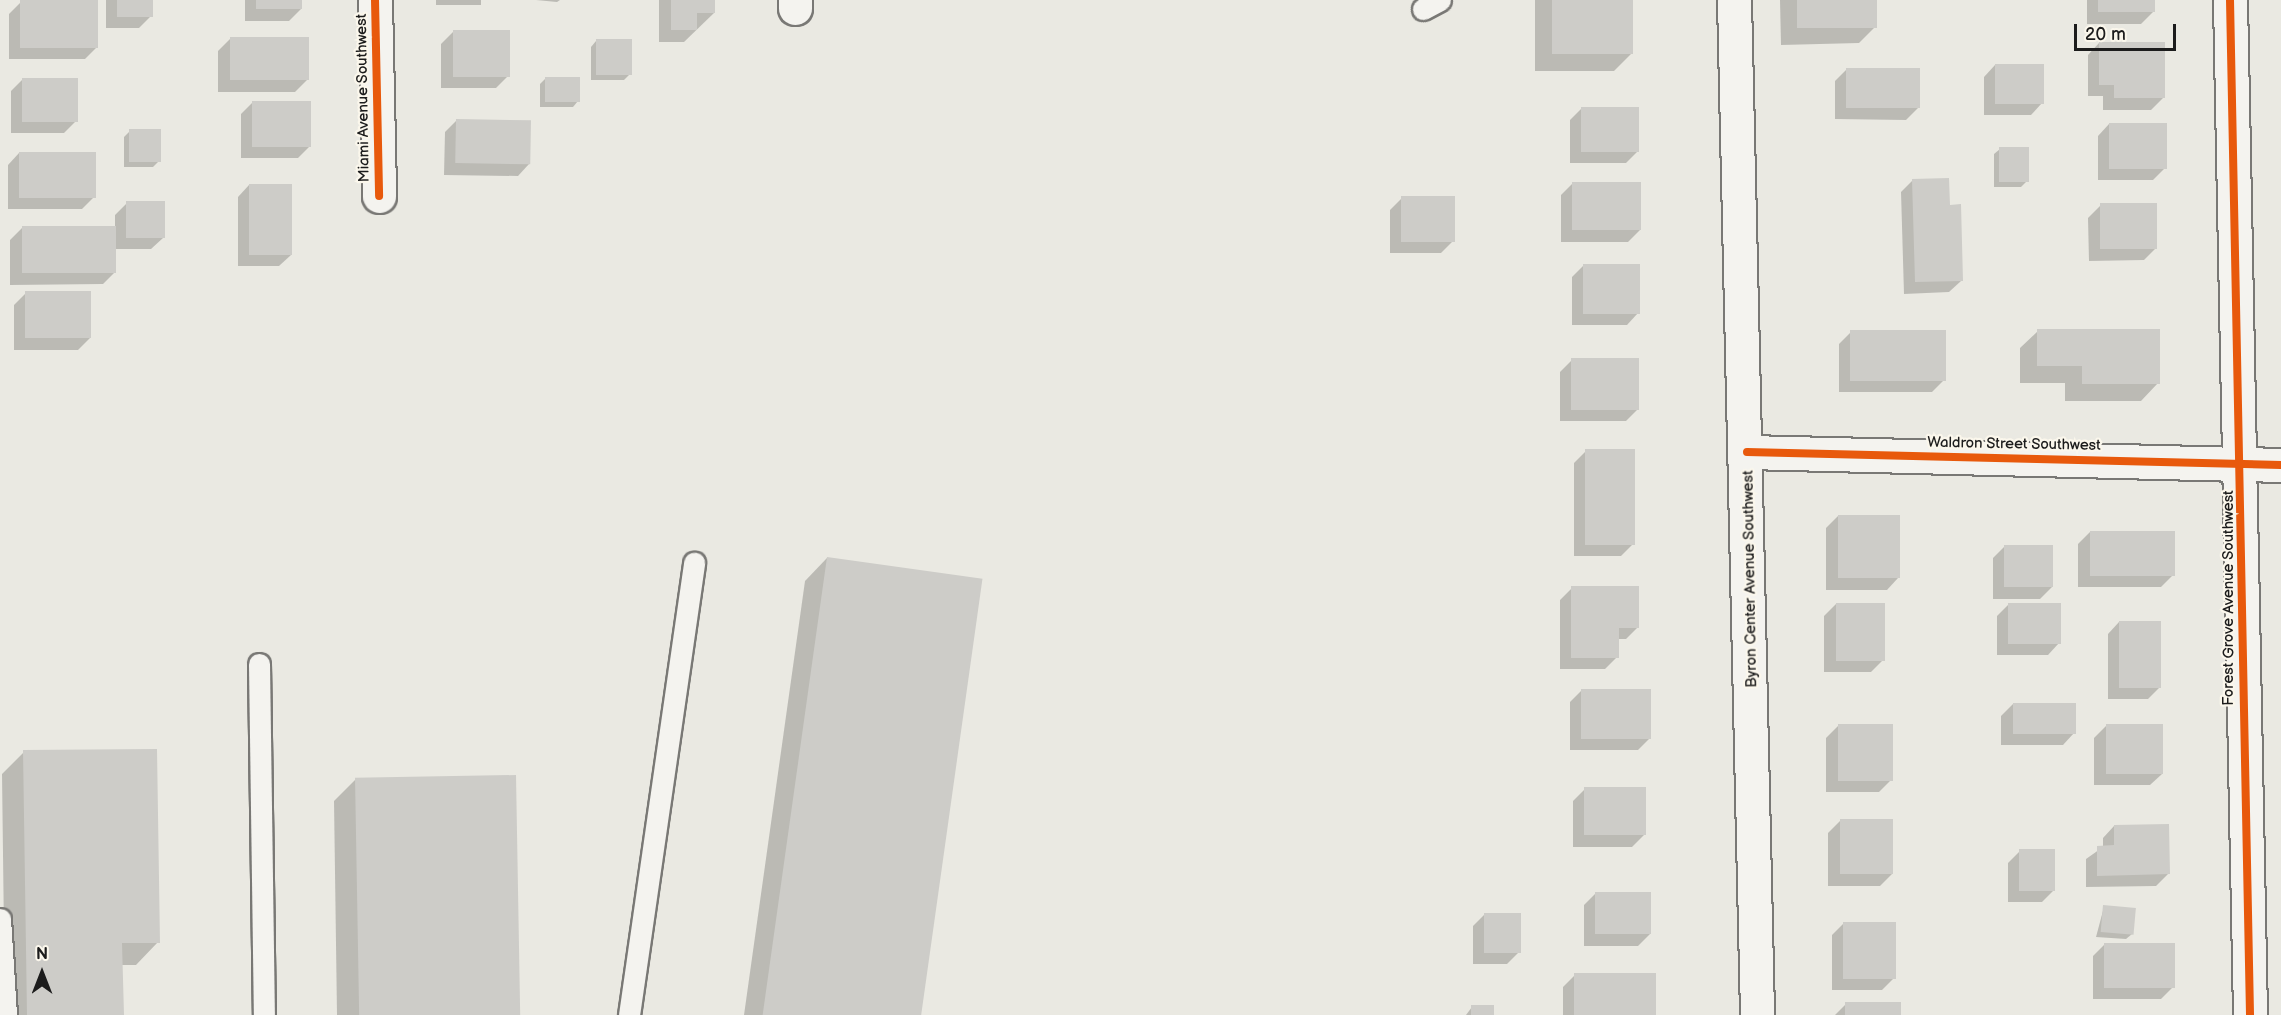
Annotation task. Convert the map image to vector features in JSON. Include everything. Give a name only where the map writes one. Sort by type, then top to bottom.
[{"type":"street","name":"Miami Avenue Southwest","points":[[375,0],[379,196]]},
{"type":"street","name":"Byron Center Avenue Southwest","points":[[1734,0],[1747,452],[1757,1015]]},
{"type":"street","name":"Forest Grove Avenue Southwest","points":[[2230,0],[2242,464],[2250,1015]]},
{"type":"street","name":"Waldron Street Southwest","points":[[1747,452],[2281,465]]},
{"type":"lane","points":[[629,1015],[694,562]]},
{"type":"lane","points":[[259,664],[264,1015]]},
{"type":"lane","points":[[0,919],[6,1015]]},
{"type":"building","points":[[20,0],[98,0],[98,48],[20,48]]},
{"type":"building","points":[[117,0],[153,0],[153,17],[117,17]]},
{"type":"building","points":[[256,0],[302,0],[302,9],[256,9]]},
{"type":"building","points":[[671,0],[715,0],[715,13],[697,13],[697,30],[671,30]]},
{"type":"building","points":[[1552,0],[1633,0],[1633,54],[1552,54]]},
{"type":"building","points":[[1797,0],[1877,0],[1877,28],[1797,28]]},
{"type":"building","points":[[2098,0],[2155,0],[2155,12],[2098,12]]},
{"type":"building","points":[[453,30],[510,30],[510,77],[453,77]]},
{"type":"building","points":[[230,37],[309,37],[309,80],[230,80]]},
{"type":"building","points":[[596,39],[632,39],[632,75],[596,75]]},
{"type":"building","points":[[2099,42],[2165,42],[2165,98],[2114,98],[2114,85],[2099,85]]},
{"type":"building","points":[[1995,64],[2044,64],[2044,104],[1995,104]]},
{"type":"building","points":[[1846,68],[1920,68],[1920,108],[1846,108]]},
{"type":"building","points":[[545,77],[580,77],[580,102],[545,102]]},
{"type":"building","points":[[22,78],[78,78],[78,122],[22,122]]},
{"type":"building","points":[[252,101],[311,101],[311,147],[252,147]]},
{"type":"building","points":[[1581,107],[1639,107],[1639,152],[1581,152]]},
{"type":"building","points":[[456,119],[531,120],[530,164],[455,163]]},
{"type":"building","points":[[2109,123],[2167,123],[2167,169],[2109,169]]},
{"type":"building","points":[[129,129],[161,129],[161,162],[129,162]]},
{"type":"building","points":[[1999,147],[2029,147],[2029,182],[1999,182]]},
{"type":"building","points":[[19,152],[96,152],[96,198],[19,198]]},
{"type":"building","points":[[1949,178],[1950,205],[1961,204],[1963,281],[1915,282],[1912,179]]},
{"type":"building","points":[[1572,182],[1641,182],[1641,230],[1572,230]]},
{"type":"building","points":[[249,184],[292,184],[292,255],[249,255]]},
{"type":"building","points":[[1401,196],[1455,196],[1455,242],[1401,242]]},
{"type":"building","points":[[126,201],[165,201],[165,238],[126,238]]},
{"type":"building","points":[[2100,203],[2157,203],[2157,249],[2100,249]]},
{"type":"building","points":[[22,226],[116,226],[116,273],[22,273]]},
{"type":"building","points":[[1583,264],[1640,264],[1640,314],[1583,314]]},
{"type":"building","points":[[25,291],[91,291],[91,338],[25,338]]},
{"type":"building","points":[[2037,329],[2160,329],[2160,384],[2082,384],[2082,366],[2037,366]]},
{"type":"building","points":[[1850,330],[1946,330],[1946,381],[1850,381]]},
{"type":"building","points":[[1571,358],[1639,358],[1639,410],[1571,410]]},
{"type":"building","points":[[1585,449],[1635,449],[1635,545],[1585,545]]},
{"type":"building","points":[[1838,515],[1900,515],[1900,578],[1838,578]]},
{"type":"building","points":[[2090,531],[2175,531],[2175,576],[2090,576]]},
{"type":"building","points":[[2004,545],[2053,545],[2053,587],[2004,587]]},
{"type":"building","points":[[827,557],[982,579],[921,1015],[763,1015]]},
{"type":"building","points":[[1571,586],[1639,586],[1639,628],[1619,628],[1619,658],[1571,658]]},
{"type":"building","points":[[1836,603],[1885,603],[1885,661],[1836,661]]},
{"type":"building","points":[[2008,603],[2061,603],[2061,644],[2008,644]]},
{"type":"building","points":[[2119,621],[2161,621],[2161,688],[2119,688]]},
{"type":"building","points":[[1581,689],[1651,689],[1651,739],[1581,739]]},
{"type":"building","points":[[2013,703],[2076,703],[2076,734],[2013,734]]},
{"type":"building","points":[[1838,724],[1893,724],[1893,781],[1838,781]]},
{"type":"building","points":[[2106,724],[2163,724],[2163,774],[2106,774]]},
{"type":"building","points":[[157,749],[160,943],[122,943],[124,1015],[27,1015],[23,750]]},
{"type":"building","points":[[516,775],[520,1015],[359,1015],[355,778]]},
{"type":"building","points":[[1584,787],[1646,787],[1646,835],[1584,835]]},
{"type":"building","points":[[1840,819],[1893,819],[1893,874],[1840,874]]},
{"type":"building","points":[[2169,824],[2170,874],[2097,876],[2097,846],[2114,845],[2114,825]]},
{"type":"building","points":[[2019,849],[2055,849],[2055,891],[2019,891]]},
{"type":"building","points":[[1595,892],[1651,892],[1651,934],[1595,934]]},
{"type":"building","points":[[2103,905],[2136,908],[2134,935],[2101,932]]},
{"type":"building","points":[[1484,913],[1521,913],[1521,953],[1484,953]]},
{"type":"building","points":[[1843,922],[1896,922],[1896,979],[1843,979]]},
{"type":"building","points":[[2104,943],[2175,943],[2175,988],[2104,988]]},
{"type":"building","points":[[1574,973],[1656,973],[1656,1015],[1574,1015]]},
{"type":"building","points":[[1845,1002],[1901,1002],[1901,1015],[1845,1015]]},
{"type":"building","points":[[1471,1005],[1494,1005],[1494,1015],[1471,1015]]},
{"type":"cycle path","points":[[375,0],[379,196]]},
{"type":"cycle path","points":[[2230,0],[2250,1015]]},
{"type":"cycle path","points":[[1747,452],[2281,465]]}]
